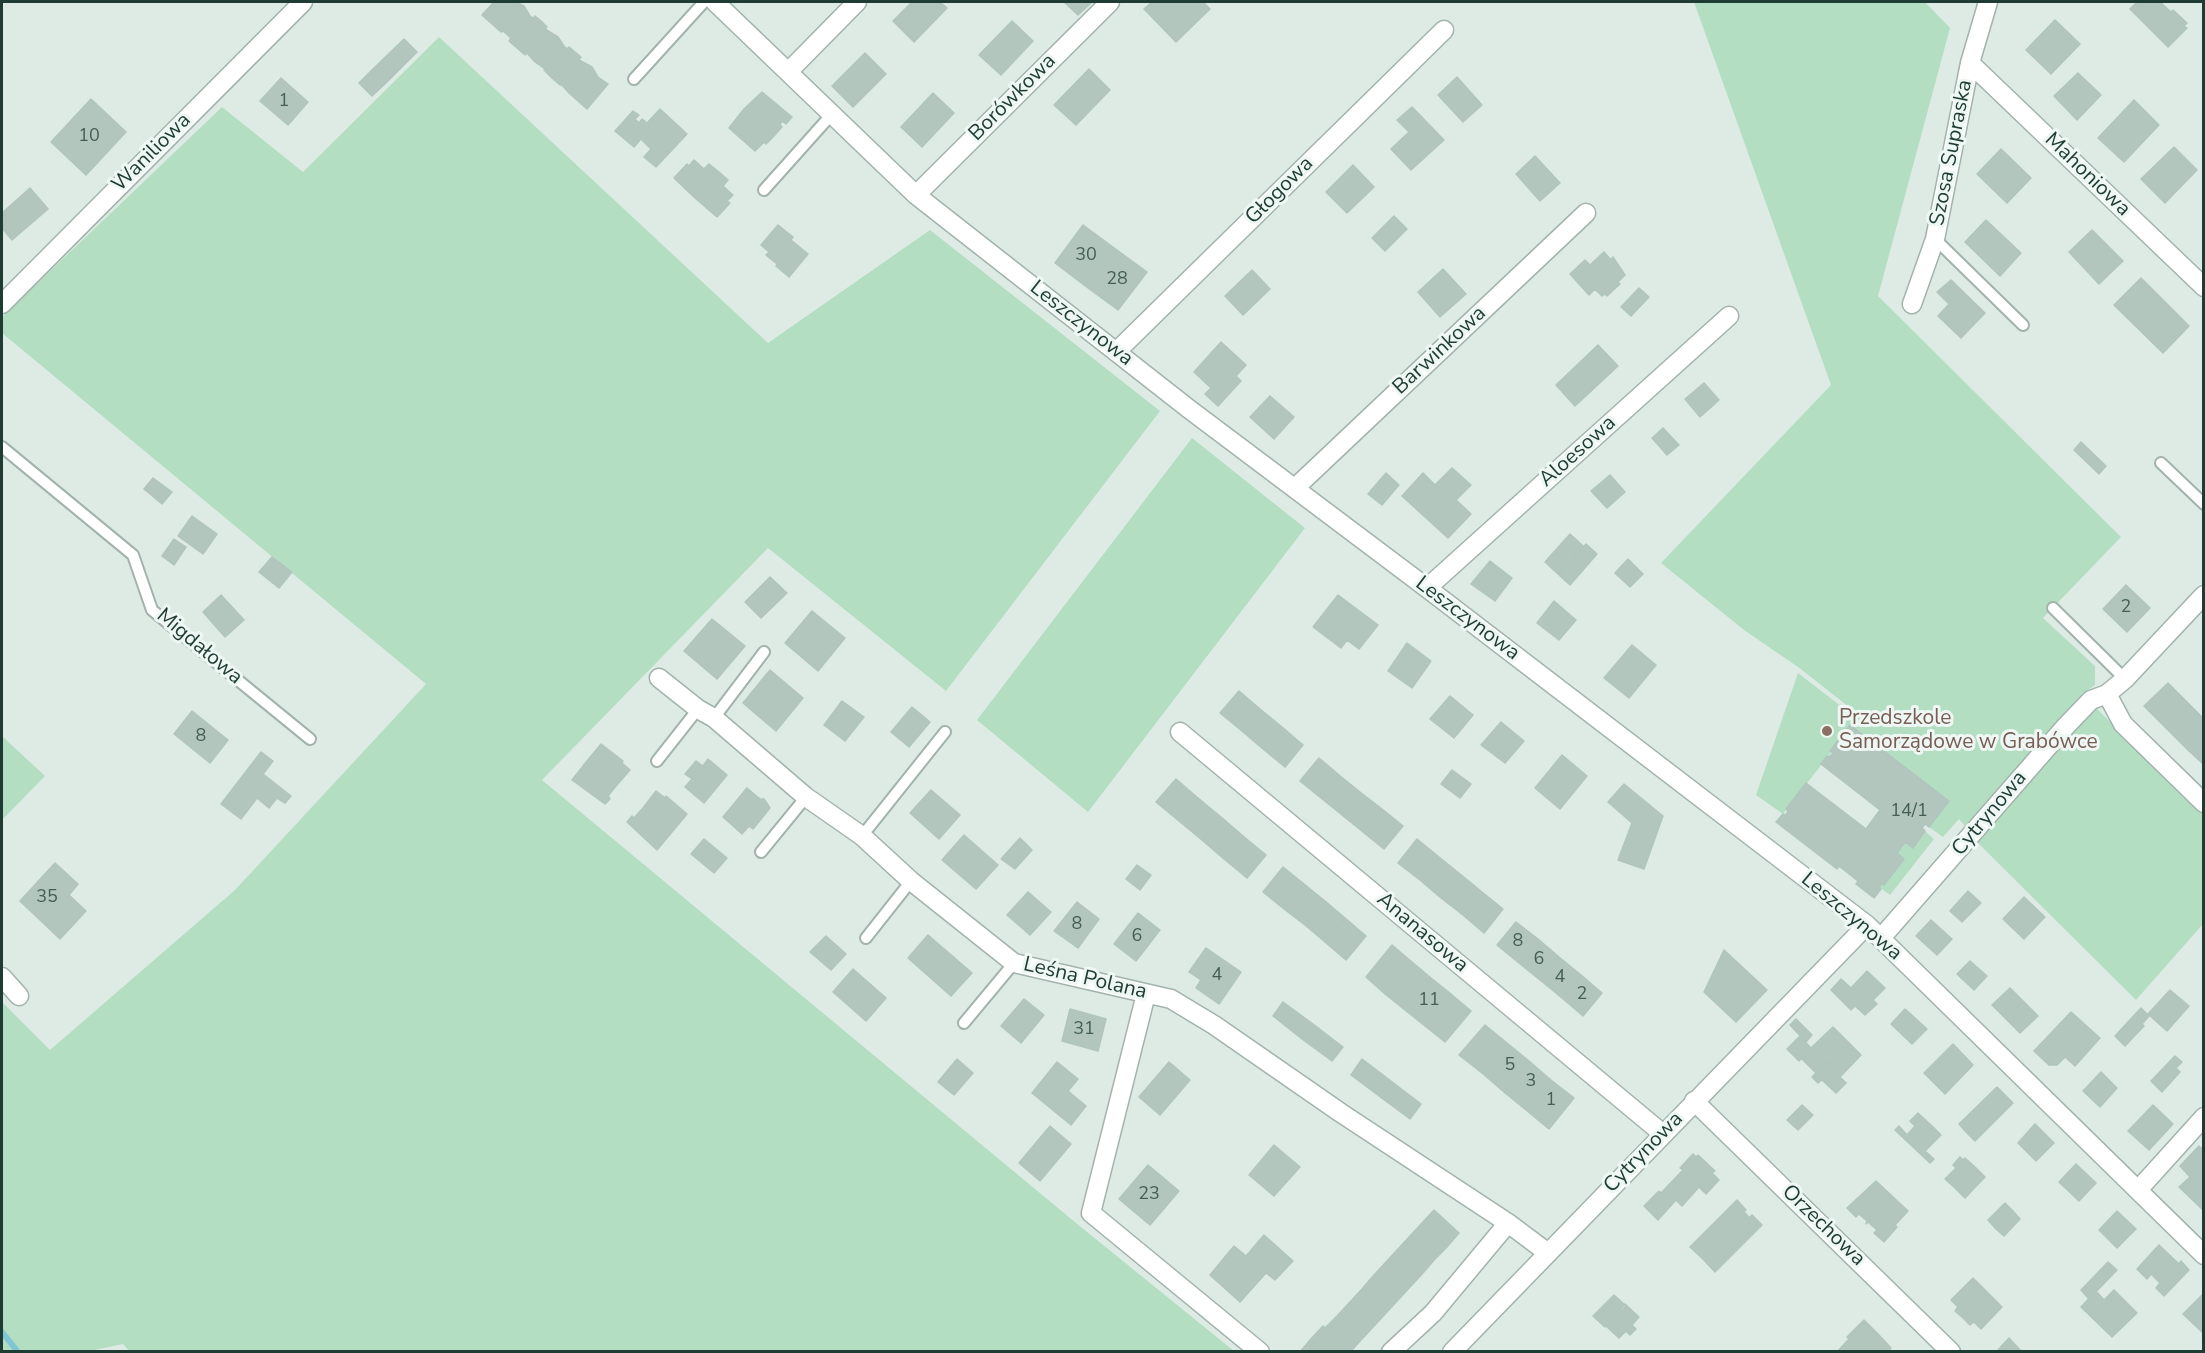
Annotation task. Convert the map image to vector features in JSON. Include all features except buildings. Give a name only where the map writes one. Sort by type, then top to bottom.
[{"type":"street","name":"Waniliowa","points":[[5,295],[303,2]]},
{"type":"street","name":"Leszczynowa","points":[[715,2],[916,195],[1189,409],[1867,925],[2204,1255]]},
{"type":"street","points":[[788,72],[857,2]]},
{"type":"street","name":"Borówkowa","points":[[916,195],[1110,2]]},
{"type":"street","name":"Szosa Supraska","points":[[1912,304],[1935,239],[1970,63],[1988,2]]},
{"type":"street","name":"Głogowa","points":[[1117,351],[1444,30]]},
{"type":"street","name":"Mahoniowa","points":[[1970,63],[2204,287]]},
{"type":"street","name":"Barwinkowa","points":[[1295,488],[1586,213]]},
{"type":"street","name":"Aloesowa","points":[[1427,588],[1729,316]]},
{"type":"street","name":"Cytrynowa","points":[[1881,938],[2066,726],[2091,700],[2107,694],[2125,679],[2204,595]]},
{"type":"street","name":"Leśna Polana","points":[[659,678],[806,797],[862,836],[911,881],[1014,963],[1172,999],[1508,1223],[1548,1253]]},
{"type":"street","points":[[2107,694],[2123,723],[2204,803]]},
{"type":"street","name":"Ananasowa","points":[[1180,732],[1663,1134]]},
{"type":"street","name":"Cytrynowa","points":[[1548,1253],[1867,925]]},
{"type":"street","points":[[2,977],[19,996]]},
{"type":"street","points":[[1146,994],[1090,1213],[1260,1352]]},
{"type":"street","name":"Orzechowa","points":[[1694,1101],[1951,1352]]},
{"type":"street","points":[[2138,1190],[2204,1117]]},
{"type":"street","points":[[1391,1352],[1433,1313],[1508,1223]]},
{"type":"street","points":[[1452,1352],[1548,1253]]},
{"type":"lane","points":[[634,79],[704,2]]},
{"type":"lane","points":[[764,190],[832,114]]},
{"type":"lane","points":[[1935,239],[2023,325]]},
{"type":"lane","name":"Migdałowa","points":[[2,447],[133,555],[152,610],[310,739]]},
{"type":"lane","points":[[2161,463],[2204,504]]},
{"type":"lane","points":[[2053,608],[2125,679]]},
{"type":"lane","points":[[657,761],[706,714],[764,652]]},
{"type":"lane","points":[[862,836],[945,732]]},
{"type":"lane","points":[[761,852],[806,797]]},
{"type":"lane","points":[[866,939],[911,881]]},
{"type":"lane","points":[[964,1023],[1014,963]]},
{"type":"green space","points":[[1694,2],[1925,2],[1950,28],[1878,296],[2121,537],[2043,618],[2095,666],[2095,685],[2082,694],[2203,814],[2203,924],[2136,1000],[1980,845],[1959,819],[1943,837],[1929,827],[1851,727],[1783,814],[1756,795],[1798,673],[1846,710],[1849,707],[1798,667],[1744,630],[1661,563],[1831,385]]},
{"type":"green space","points":[[439,37],[768,343],[930,230],[1160,411],[946,691],[768,548],[542,780],[1076,1223],[1234,1351],[130,1352],[123,1344],[90,1351],[2,1351],[2,1002],[50,1050],[235,890],[426,684],[2,333],[2,317],[222,107],[303,172]]},
{"type":"green space","points":[[1192,438],[1305,528],[1088,812],[977,720]]},
{"type":"green space","points":[[2,736],[45,776],[2,820]]},
{"type":"green space","points":[[1925,831],[1934,839],[1890,895],[1879,887],[1882,883],[1885,884],[1904,859],[1897,853],[1905,842],[1913,848]]},
{"type":"waterway","points":[[2,1332],[18,1352]]},
{"type":"place","name":"Przedszkole Samorządowe w Grabówce","points":[[1827,731]]}]
